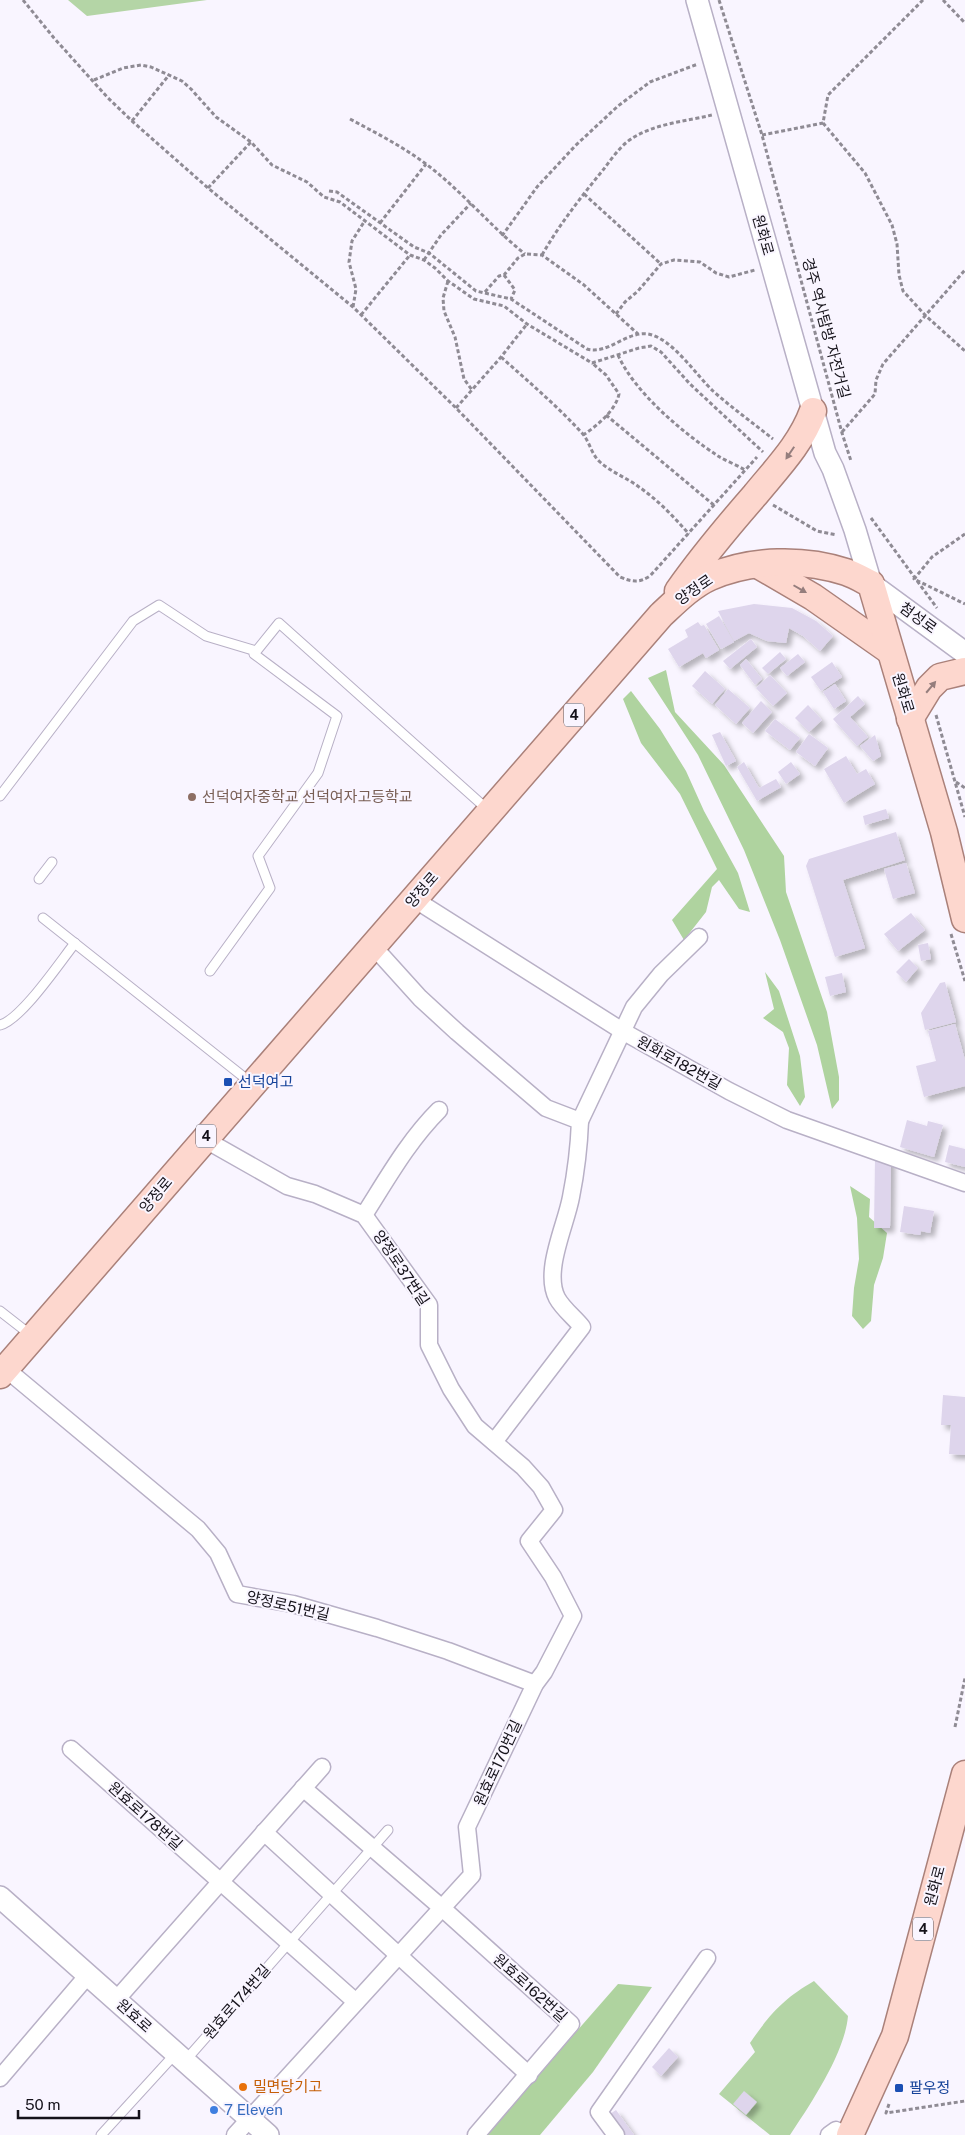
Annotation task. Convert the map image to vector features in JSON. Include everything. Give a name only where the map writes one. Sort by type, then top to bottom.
[{"type":"main road","points":[[661,615],[700,560],[783,464],[807,428],[814,411]]},
{"type":"main road","name":"양정로","points":[[3,1372],[661,615],[684,594],[709,578],[738,567],[758,565],[804,563],[847,572],[870,584]]},
{"type":"main road","points":[[758,565],[813,597],[890,651]]},
{"type":"main road","name":"원화로","points":[[870,584],[944,832],[965,919]]},
{"type":"main road","points":[[910,719],[929,688],[940,677],[965,671]]},
{"type":"main road","name":"원화로","points":[[840,2134],[875,2082],[895,2036],[965,1774]]},
{"type":"street","name":"원화로","points":[[696,0],[825,453],[833,469],[855,530],[870,584]]},
{"type":"street","name":"원화로","points":[[709,0],[838,450],[833,469]]},
{"type":"street","name":"첨성로","points":[[870,584],[965,653]]},
{"type":"street","name":"원화로182번길","points":[[414,899],[624,1032],[787,1120],[965,1183]]},
{"type":"street","points":[[494,1442],[582,1327],[558,1298],[553,1282],[555,1259],[571,1200],[579,1151],[580,1121],[624,1032],[634,1007],[661,974],[699,937]]},
{"type":"street","points":[[373,946],[420,998],[456,1032],[546,1108],[580,1121]]},
{"type":"street","points":[[364,1215],[400,1157],[424,1125],[439,1110]]},
{"type":"street","name":"양정로37번길","points":[[204,1139],[287,1186],[315,1194],[364,1215],[429,1306],[429,1345],[451,1389],[475,1426],[535,1481],[554,1510],[529,1541],[554,1577],[573,1616]]},
{"type":"street","name":"양정로51번길","points":[[3,1372],[198,1529],[218,1553],[237,1594],[293,1604],[377,1628],[448,1650],[535,1684]]},
{"type":"street","name":"원효로170번길","points":[[234,2135],[472,1875],[467,1828],[535,1684],[544,1672],[573,1616]]},
{"type":"street","name":"원효로178번길","points":[[71,1749],[220,1882]]},
{"type":"street","points":[[116,2000],[322,1767]]},
{"type":"street","points":[[303,1788],[442,1908]]},
{"type":"street","points":[[264,1832],[529,2075]]},
{"type":"street","points":[[220,1882],[356,2002]]},
{"type":"street","name":"원효로","points":[[0,1897],[268,2135]]},
{"type":"street","name":"원효로162번길","points":[[442,1908],[571,2024],[476,2135]]},
{"type":"street","points":[[616,2135],[599,2112],[707,1958]]},
{"type":"street","points":[[0,2078],[88,1975]]},
{"type":"lane","points":[[0,796],[133,620],[159,605],[206,636],[256,651]]},
{"type":"lane","points":[[210,971],[270,888],[258,856],[318,772],[337,716],[254,654],[279,624],[490,812]]},
{"type":"lane","points":[[39,879],[52,862]]},
{"type":"lane","points":[[43,918],[252,1084]]},
{"type":"lane","points":[[0,1025],[12,1019],[23,1009],[75,943]]},
{"type":"lane","points":[[0,1311],[34,1337]]},
{"type":"lane","name":"원효로174번길","points":[[101,2135],[180,2057],[289,1943],[388,1830]]},
{"type":"path","points":[[23,0],[54,38],[132,122],[208,188],[353,307],[456,408],[620,577],[640,582],[650,576],[715,506],[763,452],[778,432]]},
{"type":"path","name":"경주 역사탐방 자전거길","points":[[719,0],[762,135],[842,433],[854,470]]},
{"type":"path","points":[[923,0],[828,95],[823,123],[865,174],[892,225],[897,244],[898,275],[903,291],[926,316],[965,351]]},
{"type":"path","points":[[943,0],[965,23]]},
{"type":"path","points":[[502,236],[537,187],[575,146],[618,106],[650,82],[699,64]]},
{"type":"path","points":[[94,80],[123,68],[141,65],[169,75],[191,89],[216,117],[226,126],[251,142],[272,165],[307,182],[324,197],[340,202],[364,222],[410,254],[436,268],[448,281],[474,299],[504,306],[527,324],[592,363],[606,376],[619,394],[618,400],[606,415],[594,428],[583,435]]},
{"type":"path","points":[[132,122],[169,75]]},
{"type":"path","points":[[542,255],[551,238],[584,194],[622,147],[632,138],[648,131],[714,115]]},
{"type":"path","points":[[350,119],[400,146],[426,164],[472,203],[502,236],[525,254]]},
{"type":"path","points":[[762,135],[823,123]]},
{"type":"path","points":[[208,188],[251,142]]},
{"type":"path","points":[[380,223],[426,164]]},
{"type":"path","points":[[329,191],[337,192],[414,247],[429,253],[476,291],[511,300],[587,349],[594,351],[638,334],[657,337],[671,346],[712,390],[773,439]]},
{"type":"path","points":[[584,194],[662,264]]},
{"type":"path","points":[[424,260],[441,236],[472,203]]},
{"type":"path","points":[[353,307],[356,289],[350,262],[352,241],[364,222]]},
{"type":"path","points":[[361,315],[410,254]]},
{"type":"path","points":[[485,292],[499,276],[504,275],[518,258],[525,254],[542,255],[584,285],[638,334]]},
{"type":"path","points":[[616,314],[625,302],[638,291],[662,264],[674,260],[700,262],[716,273],[729,277],[760,268]]},
{"type":"path","points":[[842,433],[875,394],[876,380],[883,364],[965,270]]},
{"type":"path","points":[[504,275],[515,290],[511,300]]},
{"type":"path","points":[[448,281],[443,298],[444,311],[455,337],[464,379],[472,390]]},
{"type":"path","points":[[456,408],[527,324]]},
{"type":"path","points":[[592,363],[650,346],[660,352],[690,384],[763,452]]},
{"type":"path","points":[[618,355],[622,364],[647,396],[684,430],[718,456],[745,470],[748,480],[761,497],[817,531],[838,535]]},
{"type":"path","points":[[501,357],[557,407],[583,435],[592,453],[602,464],[639,487],[667,510],[690,534]]},
{"type":"path","points":[[606,415],[715,506]]},
{"type":"path","points":[[869,516],[938,611]]},
{"type":"path","points":[[914,579],[932,557],[965,534]]},
{"type":"path","points":[[914,579],[965,604]]},
{"type":"path","points":[[929,688],[965,817]]},
{"type":"path","points":[[955,781],[965,788]]},
{"type":"path","points":[[955,1727],[965,1678]]},
{"type":"path","points":[[886,2113],[965,2101]]},
{"type":"green space","points":[[68,0],[207,0],[87,16]]},
{"type":"green space","points":[[666,670],[675,712],[724,765],[784,856],[786,892],[827,1012],[839,1077],[839,1100],[832,1109],[817,1045],[780,940],[744,850],[698,755],[648,678]]},
{"type":"green space","points":[[631,691],[660,729],[686,771],[704,811],[738,873],[750,912],[739,909],[719,880],[712,887],[706,912],[684,940],[672,920],[717,869],[680,794],[641,743],[623,699]]},
{"type":"green space","points":[[765,972],[779,991],[800,1056],[805,1097],[800,1106],[787,1085],[789,1048],[783,1032],[763,1018],[774,1009]]},
{"type":"green space","points":[[850,1186],[870,1199],[869,1217],[887,1233],[883,1258],[874,1285],[871,1321],[863,1329],[852,1316],[859,1259],[857,1218]]},
{"type":"green space","points":[[814,1981],[848,2016],[845,2031],[834,2062],[790,2135],[770,2135],[719,2094],[755,2052],[750,2043],[771,2015],[785,2001]]},
{"type":"green space","points":[[618,1984],[652,1987],[593,2072],[540,2135],[486,2135]]},
{"type":"building","points":[[754,604],[792,608],[816,621],[833,636],[820,651],[803,636],[789,628],[786,643],[767,641],[749,633],[734,641],[718,611]]},
{"type":"building","points":[[719,616],[734,642],[721,649],[706,624]]},
{"type":"building","points":[[698,622],[701,626],[704,625],[719,650],[706,658],[703,653],[679,667],[668,649],[688,637],[685,630]]},
{"type":"building","points":[[751,639],[757,647],[730,669],[723,661]]},
{"type":"building","points":[[780,652],[786,659],[768,674],[762,668]]},
{"type":"building","points":[[798,654],[805,662],[787,676],[780,668]]},
{"type":"building","points":[[746,659],[762,679],[755,685],[740,665]]},
{"type":"building","points":[[832,662],[842,677],[821,691],[811,677]]},
{"type":"building","points":[[705,671],[725,689],[712,704],[692,686]]},
{"type":"building","points":[[770,675],[787,693],[773,706],[756,688]]},
{"type":"building","points":[[835,684],[846,701],[834,709],[823,692]]},
{"type":"building","points":[[728,689],[750,708],[736,724],[715,705]]},
{"type":"building","points":[[858,696],[865,704],[850,717],[868,737],[857,746],[833,719]]},
{"type":"building","points":[[761,701],[772,712],[753,733],[742,723]]},
{"type":"building","points":[[808,705],[822,720],[809,732],[795,718]]},
{"type":"building","points":[[775,719],[800,738],[790,750],[765,731]]},
{"type":"building","points":[[720,732],[736,761],[726,766],[712,735]]},
{"type":"building","points":[[809,734],[828,748],[815,766],[796,752]]},
{"type":"building","points":[[875,735],[881,756],[873,761],[860,746]]},
{"type":"building","points":[[846,756],[857,774],[866,769],[875,784],[844,803],[824,769]]},
{"type":"building","points":[[744,762],[759,788],[776,779],[781,787],[757,801],[737,767]]},
{"type":"building","points":[[791,762],[800,774],[786,784],[778,772]]},
{"type":"building","points":[[886,809],[889,818],[865,825],[863,816]]},
{"type":"building","points":[[896,832],[905,860],[843,880],[865,948],[835,957],[806,866],[809,859]]},
{"type":"building","points":[[906,863],[915,893],[893,899],[884,869]]},
{"type":"building","points":[[911,913],[925,930],[898,951],[884,934]]},
{"type":"building","points":[[928,943],[931,959],[921,961],[918,945]]},
{"type":"building","points":[[909,959],[918,968],[906,982],[896,972]]},
{"type":"building","points":[[842,973],[846,992],[830,996],[825,977]]},
{"type":"building","points":[[945,982],[956,1022],[925,1030],[921,1013],[940,983]]},
{"type":"building","points":[[955,1024],[965,1060],[965,1086],[924,1097],[916,1066],[936,1061],[928,1031]]},
{"type":"building","points":[[907,1120],[927,1126],[928,1121],[943,1125],[934,1157],[900,1147]]},
{"type":"building","points":[[949,1145],[965,1149],[965,1167],[945,1162]]},
{"type":"building","points":[[875,1158],[891,1158],[890,1228],[874,1228]]},
{"type":"building","points":[[904,1206],[934,1211],[930,1233],[921,1231],[920,1235],[900,1232]]},
{"type":"building","points":[[943,1395],[965,1397],[965,1455],[949,1454],[951,1425],[941,1425]]},
{"type":"building","points":[[669,2048],[678,2057],[661,2076],[652,2067]]},
{"type":"building","points":[[744,2091],[757,2102],[746,2115],[733,2104]]},
{"type":"building","points":[[616,2110],[634,2135],[621,2135],[607,2116]]},
{"type":"place","name":"선덕여자중학교 선덕여자고등학교","points":[[192,797]]},
{"type":"place","name":"선덕여고","points":[[228,1082]]},
{"type":"place","name":"밀면당기고","points":[[243,2087]]},
{"type":"place","name":"팔우정","points":[[899,2088]]},
{"type":"place","name":"7 Eleven","points":[[214,2110]]}]
